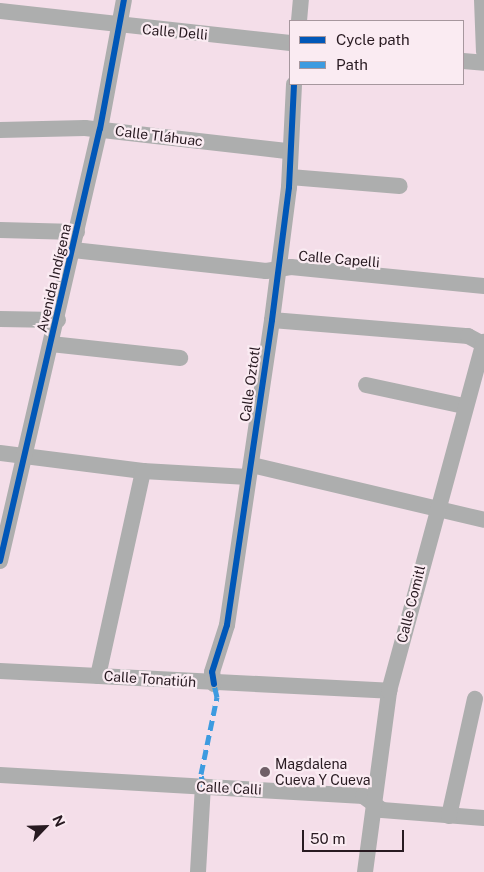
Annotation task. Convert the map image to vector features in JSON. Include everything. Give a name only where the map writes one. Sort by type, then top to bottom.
[{"type":"street","name":"Avenida Indígena","points":[[0,561],[23,455],[58,320],[100,129],[124,0]]},
{"type":"street","points":[[300,20],[301,0]]},
{"type":"street","points":[[482,0],[484,52]]},
{"type":"street","name":"Calle Delli","points":[[0,12],[119,28],[289,43]]},
{"type":"street","points":[[464,61],[484,63]]},
{"type":"street","name":"Calle Oztotl","points":[[214,684],[212,668],[227,625],[272,320],[290,177],[287,150],[294,85]]},
{"type":"street","name":"Calle Tláhuac","points":[[0,130],[100,129],[287,150]]},
{"type":"street","points":[[290,177],[400,186]]},
{"type":"street","points":[[0,230],[77,232]]},
{"type":"street","name":"Calle Capelli","points":[[73,250],[484,286]]},
{"type":"street","points":[[0,319],[58,320]]},
{"type":"street","points":[[272,320],[468,336],[483,343]]},
{"type":"street","name":"Calle Comitl","points":[[365,872],[372,803],[389,691],[436,507],[483,343]]},
{"type":"street","points":[[52,344],[180,358]]},
{"type":"street","points":[[366,385],[464,406]]},
{"type":"street","points":[[0,453],[144,471],[250,471],[436,507],[484,520]]},
{"type":"street","points":[[98,676],[144,471]]},
{"type":"street","name":"Calle Tonatiúh","points":[[0,670],[214,684],[389,691]]},
{"type":"street","points":[[449,816],[475,699]]},
{"type":"street","name":"Calle Calli","points":[[0,775],[363,796],[382,810],[484,818]]},
{"type":"street","points":[[198,872],[203,786]]},
{"type":"marked path","points":[[203,786],[201,774],[217,697],[214,684]]},
{"type":"cycle path","points":[[0,561],[100,129],[124,0]]},
{"type":"cycle path","points":[[214,684],[212,672],[227,625],[272,320],[289,187],[294,85]]},
{"type":"place","name":"Magdalena Cueva Y Cueva","points":[[265,772]]}]
